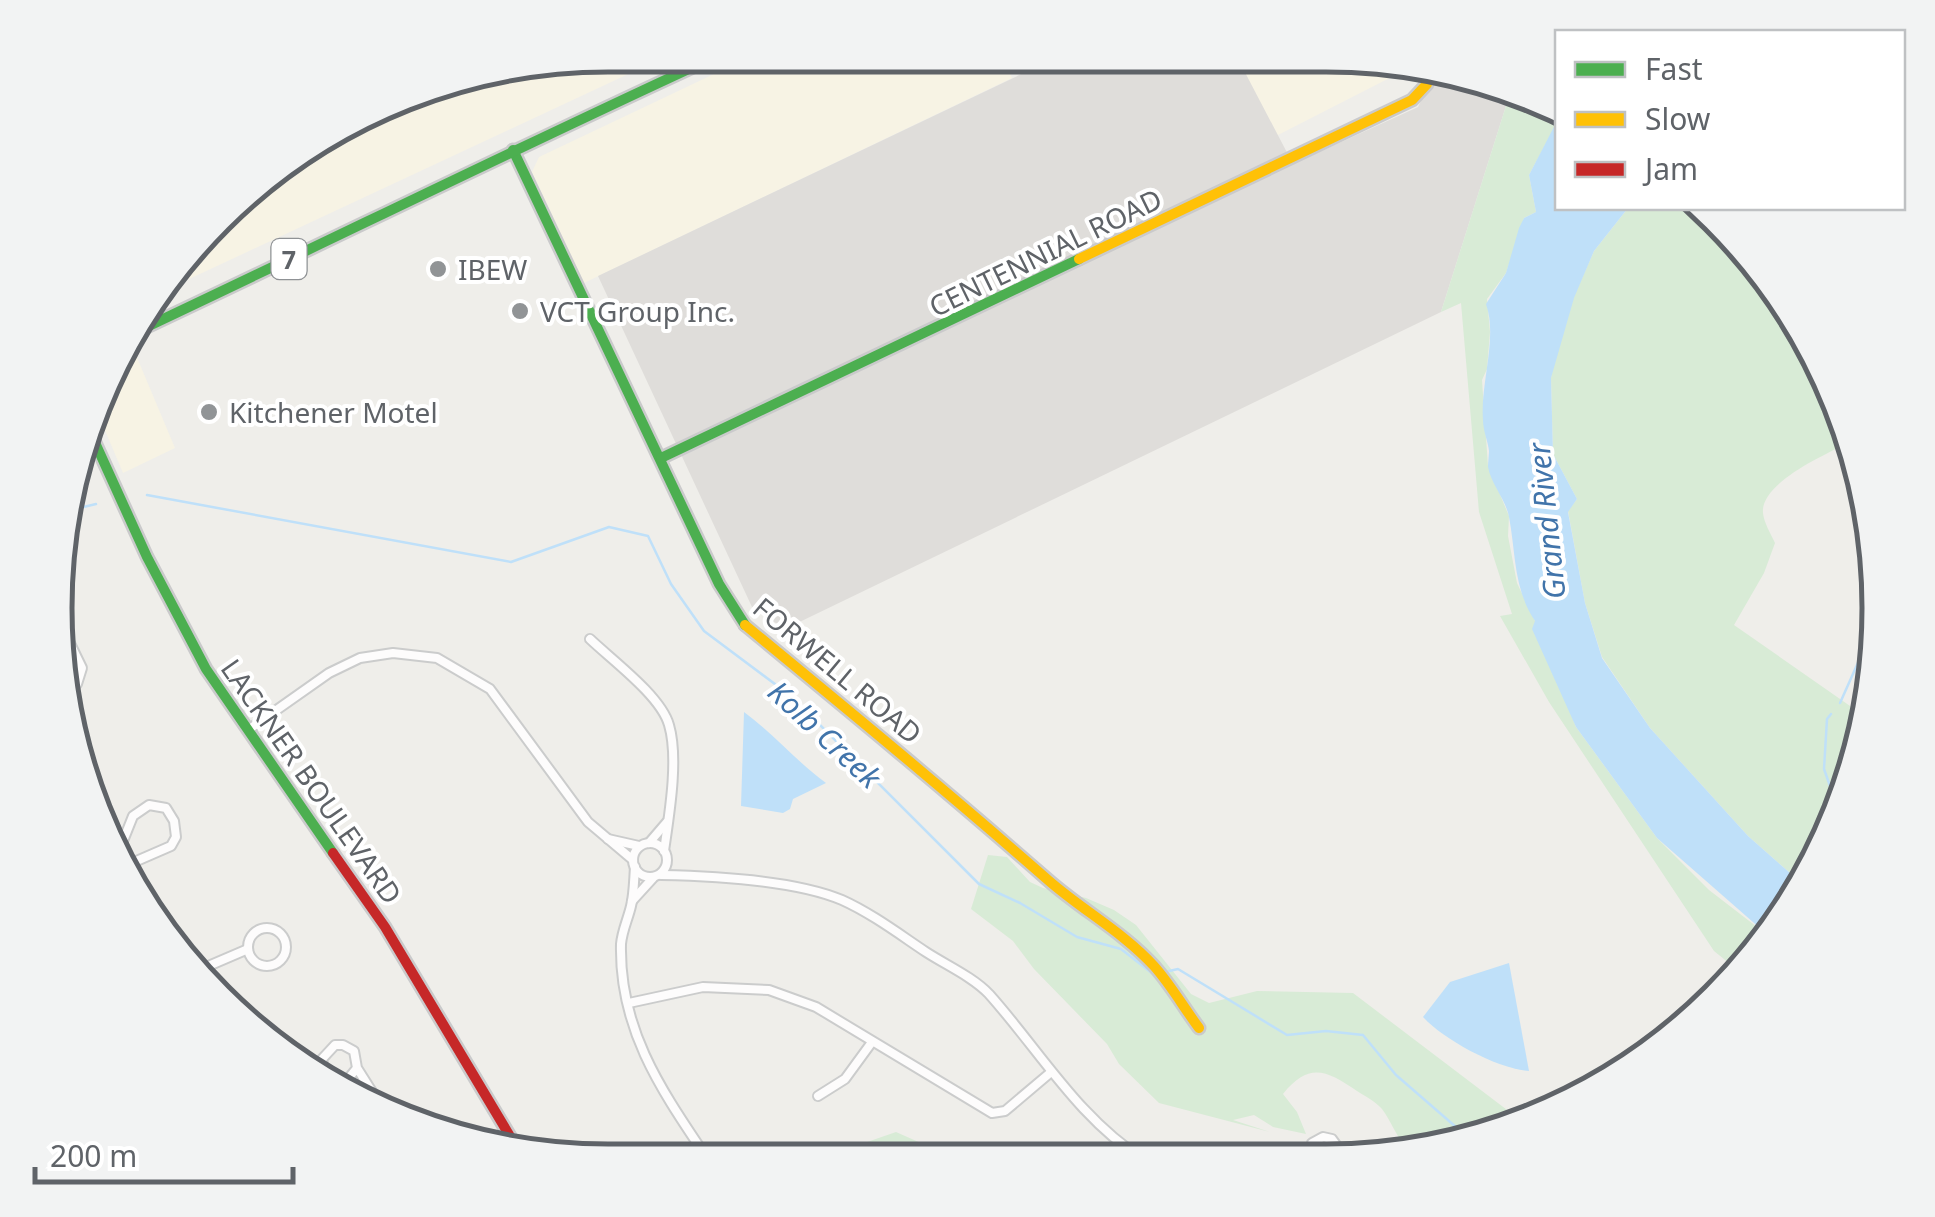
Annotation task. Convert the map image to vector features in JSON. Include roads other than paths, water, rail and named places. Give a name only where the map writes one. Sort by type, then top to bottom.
[{"type":"street","name":"7","points":[[155,323],[682,72]]},
{"type":"street","name":"CENTENNIAL ROAD","points":[[660,458],[1412,100],[1427,82]]},
{"type":"street","name":"FORWELL ROAD","points":[[513,150],[718,584],[739,620],[962,804],[1070,900],[1105,922],[1155,968],[1199,1028]]},
{"type":"street","name":"LACKNER BOULEVARD","points":[[98,448],[178,620],[248,730],[385,927],[509,1135]]},
{"type":"street","points":[[590,638],[657,704],[669,725],[673,797],[666,855],[657,876],[632,901]]},
{"type":"street","points":[[75,653],[82,668],[78,684]]},
{"type":"street","points":[[248,730],[330,673],[360,658],[393,653],[437,658],[490,690],[588,822],[642,876],[694,876],[800,888],[862,910],[985,990],[1025,1036],[1050,1073],[1122,1144]]},
{"type":"street","points":[[124,838],[133,816],[149,805],[166,808],[174,822],[176,837],[171,846],[136,861]]},
{"type":"street","points":[[608,838],[639,846],[649,842],[667,822]]},
{"type":"street","points":[[649,842],[694,876]]},
{"type":"street","points":[[639,846],[632,901],[621,940],[629,1003],[652,1075],[698,1144]]},
{"type":"street","points":[[209,966],[248,949],[254,933],[266,928],[280,932],[286,948],[281,960],[268,966],[254,960],[248,949]]},
{"type":"street","points":[[629,1003],[703,987],[769,990],[816,1007],[992,1113],[1005,1111],[1050,1073]]},
{"type":"street","points":[[818,1096],[840,1084],[872,1042]]},
{"type":"street","points":[[322,1062],[330,1048],[343,1045],[357,1056],[358,1068],[371,1089]]},
{"type":"street","points":[[349,1078],[358,1068]]},
{"type":"street","points":[[1312,1144],[1323,1137],[1336,1144]]},
{"type":"water","name":"Grand River","points":[[1555,125],[1555,210],[1626,210],[1594,251],[1574,298],[1551,378],[1553,454],[1577,499],[1568,512],[1585,603],[1602,658],[1650,728],[1748,836],[1792,875],[1758,926],[1657,838],[1576,727],[1532,629],[1535,621],[1519,583],[1507,511],[1488,467],[1483,420],[1490,346],[1486,304],[1506,273],[1524,218],[1536,212],[1529,175]]},
{"type":"water","points":[[744,712],[826,783],[793,799],[790,809],[783,813],[741,806]]},
{"type":"water","points":[[1509,963],[1529,1071],[1472,1052],[1423,1017],[1450,982]]},
{"type":"waterway","name":"Kolb Creek","points":[[147,495],[511,562],[609,527],[648,536],[671,584],[704,631],[791,696],[979,884],[1077,937],[1121,949],[1153,974]]},
{"type":"waterway","name":"Kolb Creek","points":[[82,507],[96,504]]},
{"type":"waterway","points":[[1840,703],[1860,659]]},
{"type":"waterway","points":[[1831,714],[1827,719],[1824,769],[1831,789]]},
{"type":"waterway","name":"Kolb Creek","points":[[1165,972],[1178,969],[1287,1035],[1326,1031],[1363,1035],[1396,1075],[1457,1128]]},
{"type":"place","name":"IBEW","points":[[438,269]]},
{"type":"place","name":"VCT Group Inc.","points":[[520,311]]},
{"type":"place","name":"Kitchener Motel","points":[[209,412]]}]
